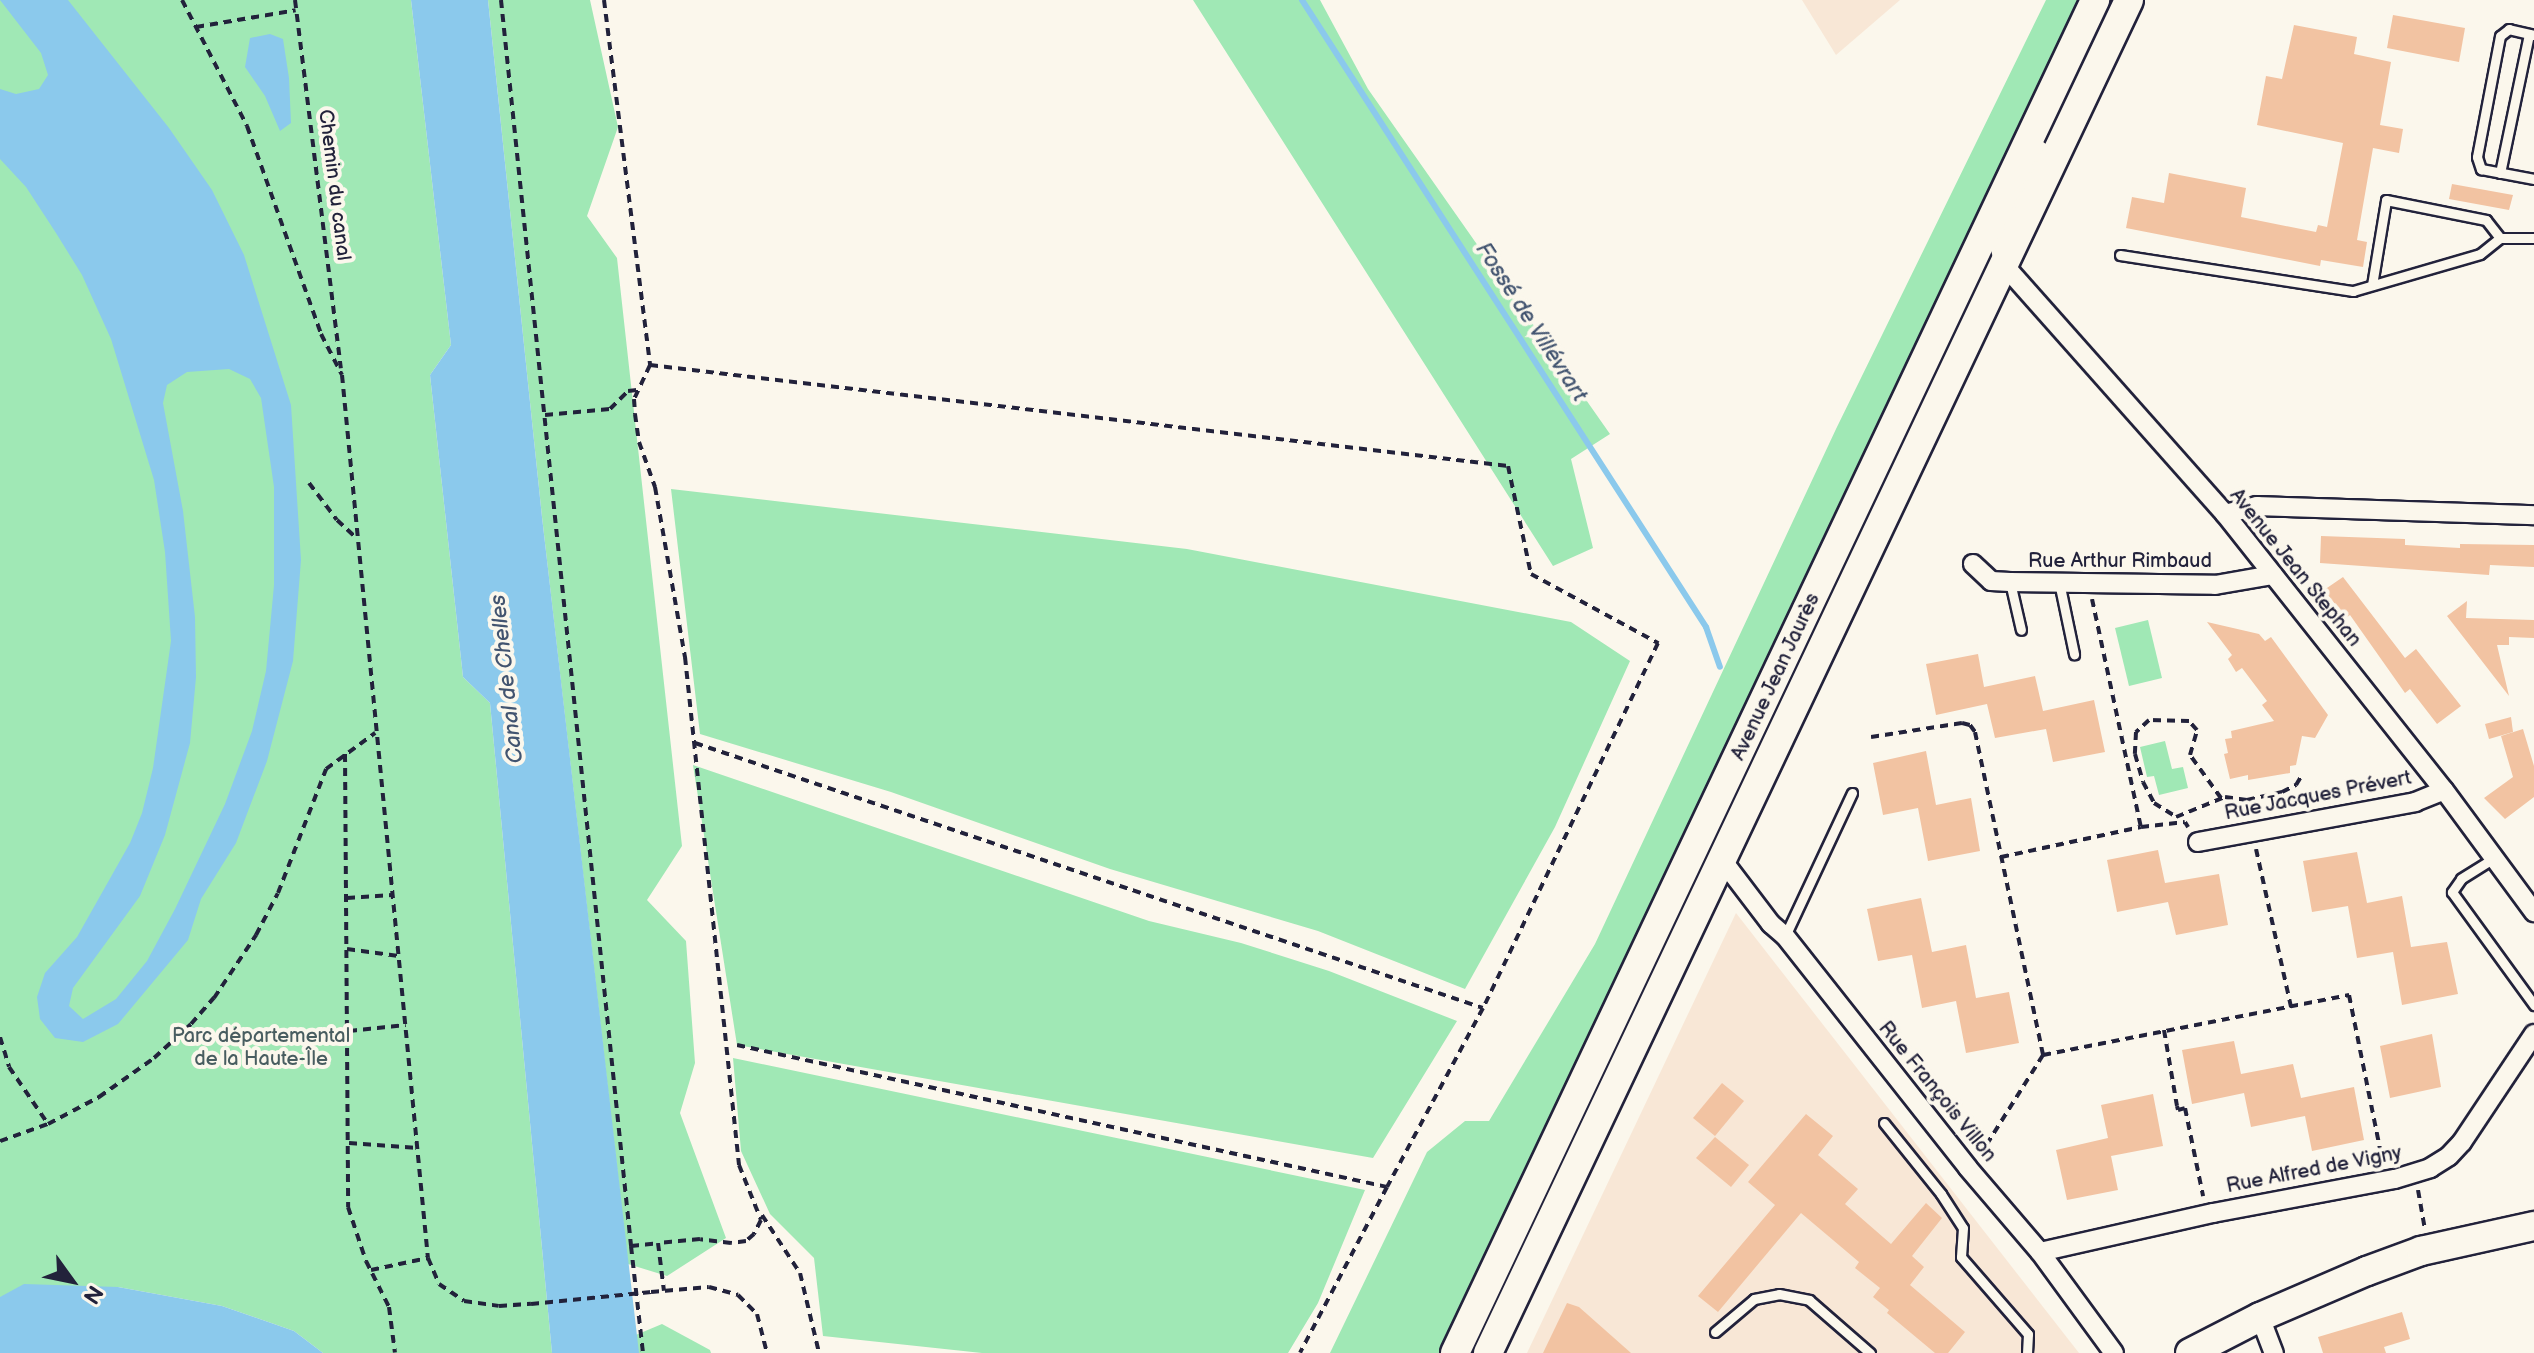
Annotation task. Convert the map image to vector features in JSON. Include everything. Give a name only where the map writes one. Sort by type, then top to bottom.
[{"type":"main road","name":"Avenue Jean Jaurès","points":[[1488,1353],[2129,0]]},
{"type":"main road","name":"Avenue Jean Jaurès","points":[[1455,1353],[2090,12]]},
{"type":"main road","points":[[2190,1353],[2260,1317],[2367,1271],[2428,1250],[2534,1226]]},
{"type":"street","points":[[2004,265],[1998,240],[2061,101],[2090,12]]},
{"type":"street","name":"Avenue Jean Stephan","points":[[2004,265],[2225,514],[2444,790],[2534,912]]},
{"type":"street","points":[[2225,514],[2257,506],[2534,515]]},
{"type":"street","name":"Rue Arthur Rimbaud","points":[[1973,564],[1991,581],[2010,582],[2215,585],[2273,575]]},
{"type":"street","name":"Rue Jacques Prévert","points":[[2198,842],[2415,802],[2444,790]]},
{"type":"street","name":"Rue François Villon","points":[[1723,861],[1968,1168],[2040,1252],[2114,1353]]},
{"type":"street","name":"Rue Alfred de Vigny","points":[[2040,1252],[2415,1172],[2449,1156],[2462,1142],[2534,1034]]},
{"type":"street","points":[[2260,1317],[2274,1353]]},
{"type":"lane","points":[[2500,173],[2532,34],[2509,29],[2500,36],[2477,157],[2481,169],[2500,173],[2534,179]]},
{"type":"lane","points":[[2372,285],[2386,200],[2486,220],[2500,238]]},
{"type":"lane","points":[[2120,255],[2353,291],[2480,254],[2500,238],[2534,238]]},
{"type":"lane","points":[[2010,582],[2021,630]]},
{"type":"lane","points":[[2059,582],[2074,654]]},
{"type":"lane","points":[[1785,936],[1852,793]]},
{"type":"lane","points":[[2494,858],[2461,879],[2452,892],[2534,1005]]},
{"type":"lane","points":[[1884,1123],[1941,1194],[1963,1228],[1961,1257],[2028,1334],[2027,1353]]},
{"type":"lane","points":[[1715,1332],[1754,1299],[1779,1294],[1809,1300],[1870,1353]]},
{"type":"path","points":[[182,0],[247,126],[321,334],[342,375]]},
{"type":"path","name":"Chemin du canal","points":[[295,0],[342,375],[428,1258]]},
{"type":"path","points":[[501,0],[643,1353]]},
{"type":"path","points":[[604,0],[650,365],[634,399],[639,442],[655,487],[685,657],[739,1165],[761,1213],[800,1273],[819,1353]]},
{"type":"path","points":[[196,27],[296,10]]},
{"type":"path","points":[[650,365],[1508,466],[1531,574],[1658,643],[1483,1008],[1300,1353]]},
{"type":"path","points":[[545,415],[610,409],[628,391],[637,390]]},
{"type":"path","points":[[309,483],[357,539]]},
{"type":"path","points":[[2089,583],[2141,827]]},
{"type":"path","points":[[2221,798],[2190,755],[2197,730],[2189,721],[2149,720],[2136,732],[2135,754],[2143,782],[2154,803],[2176,817],[2221,798],[2247,800],[2282,792],[2296,785],[2302,775]]},
{"type":"path","points":[[1871,737],[1970,725],[1975,732],[2043,1055],[1985,1149],[1968,1168]]},
{"type":"path","points":[[0,1141],[48,1124],[133,1075],[174,1040],[214,998],[256,935],[278,893],[326,769],[375,733]]},
{"type":"path","points":[[695,743],[1483,1008]]},
{"type":"path","points":[[345,754],[348,1207],[371,1271],[389,1307],[395,1353]]},
{"type":"path","points":[[2183,814],[2198,842]]},
{"type":"path","points":[[2001,857],[2141,827],[2185,822]]},
{"type":"path","points":[[2252,832],[2291,1007]]},
{"type":"path","points":[[346,898],[392,895]]},
{"type":"path","points":[[347,949],[399,956]]},
{"type":"path","points":[[2043,1055],[2349,995],[2387,1180]]},
{"type":"path","points":[[348,1032],[406,1025]]},
{"type":"path","points":[[2164,1030],[2178,1110],[2185,1108],[2207,1215]]},
{"type":"path","points":[[0,1037],[9,1067],[48,1124]]},
{"type":"path","points":[[737,1045],[1387,1187]]},
{"type":"path","points":[[348,1143],[418,1148]]},
{"type":"path","points":[[2415,1172],[2428,1250]]},
{"type":"path","points":[[631,1246],[700,1239],[731,1243],[746,1241],[754,1234],[761,1213]]},
{"type":"path","points":[[658,1243],[664,1291]]},
{"type":"path","points":[[371,1271],[428,1258],[439,1284],[464,1301],[499,1306],[709,1287],[738,1295],[757,1314],[767,1353]]},
{"type":"shaded area","points":[[1802,0],[1900,0],[1836,55]]},
{"type":"shaded area","points":[[1736,913],[2079,1353],[1527,1353]]},
{"type":"green space","name":"Parc départemental de la Haute-Île","points":[[0,0],[411,0],[451,345],[430,375],[463,677],[490,703],[552,1353],[323,1353],[294,1331],[222,1306],[118,1287],[0,1297]]},
{"type":"green space","points":[[488,0],[590,0],[618,127],[587,216],[617,258],[682,846],[647,900],[686,941],[695,1063],[680,1113],[726,1238],[667,1276],[628,1264],[542,517]]},
{"type":"green space","points":[[1193,0],[1320,0],[1368,89],[1610,434],[1571,459],[1593,548],[1553,566]]},
{"type":"green space","points":[[2046,0],[2087,0],[1443,1353],[1330,1353],[1427,1152],[1465,1121],[1489,1121],[1595,944],[1836,429]]},
{"type":"green space","points":[[671,489],[1187,549],[1571,622],[1630,661],[1555,827],[1465,989],[1318,931],[1110,869],[891,792],[700,734]]},
{"type":"green space","points":[[2148,620],[2162,678],[2129,686],[2115,628]]},
{"type":"green space","points":[[2165,741],[2172,769],[2183,767],[2188,788],[2159,795],[2154,776],[2147,777],[2140,747]]},
{"type":"green space","points":[[693,765],[1149,921],[1241,943],[1329,971],[1457,1021],[1373,1158],[737,1045]]},
{"type":"green space","points":[[733,1058],[1365,1190],[1318,1303],[1288,1353],[982,1353],[823,1336],[814,1258],[770,1214],[741,1151]]},
{"type":"green space","points":[[662,1324],[711,1353],[633,1353],[631,1337]]},
{"type":"water","points":[[0,0],[68,0],[169,128],[212,190],[244,255],[291,405],[301,560],[293,661],[267,761],[236,843],[201,899],[188,940],[118,1024],[83,1042],[55,1038],[40,1019],[37,997],[45,973],[77,937],[130,843],[142,813],[153,768],[171,641],[165,552],[154,480],[111,339],[82,275],[26,187],[0,159],[0,89],[16,94],[39,89],[48,75],[41,53]],"holes":[[[229,369],[250,379],[261,398],[274,487],[274,585],[266,671],[252,731],[225,804],[147,961],[116,999],[83,1019],[69,1006],[73,988],[140,896],[165,835],[190,743],[196,677],[195,617],[183,511],[163,403],[167,385],[187,372]]]},
{"type":"water","name":"Canal de Chelles","points":[[411,0],[488,0],[542,517],[639,1353],[552,1353],[490,703],[463,677],[430,375],[451,345]]},
{"type":"water","points":[[270,34],[283,39],[289,78],[291,123],[280,131],[265,96],[245,67],[250,38]]},
{"type":"water","points":[[24,1284],[118,1287],[222,1306],[294,1331],[323,1353],[0,1353],[0,1297]]},
{"type":"building","points":[[2393,15],[2465,28],[2459,62],[2387,48]]},
{"type":"building","points":[[2294,25],[2357,37],[2354,54],[2391,62],[2380,125],[2403,129],[2399,153],[2373,148],[2357,240],[2367,242],[2363,267],[2321,260],[2320,266],[2126,228],[2132,197],[2164,203],[2169,173],[2246,188],[2241,217],[2316,232],[2318,225],[2327,227],[2343,143],[2257,125],[2266,76],[2282,79]]},
{"type":"building","points":[[2452,184],[2513,195],[2509,210],[2449,199]]},
{"type":"building","points":[[2321,536],[2405,539],[2405,545],[2460,548],[2460,544],[2534,545],[2534,567],[2490,565],[2489,575],[2320,563]]},
{"type":"building","points":[[2343,577],[2405,658],[2416,649],[2461,706],[2437,724],[2410,689],[2405,693],[2350,615],[2346,618],[2324,590]]},
{"type":"building","points":[[2467,601],[2466,618],[2534,620],[2534,638],[2509,637],[2509,645],[2497,645],[2509,696],[2447,616]]},
{"type":"building","points":[[2207,622],[2259,634],[2265,641],[2271,637],[2328,715],[2315,738],[2302,736],[2296,765],[2290,766],[2290,773],[2248,780],[2248,775],[2230,779],[2224,754],[2228,753],[2225,739],[2232,738],[2231,731],[2274,721],[2262,705],[2267,701],[2242,668],[2236,672],[2228,659],[2232,655]]},
{"type":"building","points":[[1978,654],[1984,687],[2035,676],[2043,711],[2094,700],[2105,752],[2053,762],[2046,729],[1995,738],[1987,704],[1936,715],[1926,664]]},
{"type":"building","points":[[2511,717],[2513,732],[2489,739],[2485,724]]},
{"type":"building","points":[[2523,729],[2534,766],[2534,797],[2505,819],[2484,798],[2513,777],[2501,736]]},
{"type":"building","points":[[1926,751],[1936,805],[1971,798],[1980,851],[1928,861],[1918,808],[1883,815],[1873,763]]},
{"type":"building","points":[[2158,850],[2165,883],[2219,874],[2228,925],[2176,935],[2168,902],[2117,912],[2107,860]]},
{"type":"building","points":[[2357,852],[2367,903],[2402,896],[2411,947],[2447,942],[2458,994],[2402,1005],[2393,952],[2357,958],[2348,906],[2312,912],[2303,861]]},
{"type":"building","points":[[1921,898],[1932,952],[1966,945],[1976,998],[2009,992],[2019,1043],[1966,1053],[1956,1001],[1922,1008],[1912,955],[1878,961],[1867,909]]},
{"type":"building","points":[[2432,1034],[2441,1087],[2390,1098],[2380,1046]]},
{"type":"building","points":[[2234,1041],[2241,1074],[2293,1064],[2301,1098],[2354,1087],[2364,1140],[2312,1151],[2305,1116],[2251,1127],[2244,1093],[2192,1104],[2182,1050]]},
{"type":"building","points":[[1722,1083],[1744,1101],[1715,1136],[1693,1118]]},
{"type":"building","points":[[2153,1094],[2163,1146],[2111,1156],[2118,1190],[2067,1200],[2056,1150],[2108,1138],[2101,1105]]},
{"type":"building","points":[[1806,1114],[1833,1136],[1818,1155],[1858,1189],[1845,1204],[1891,1244],[1926,1203],[1942,1218],[1912,1256],[1924,1267],[1910,1285],[1965,1332],[1948,1353],[1935,1353],[1887,1313],[1889,1310],[1873,1297],[1880,1288],[1855,1268],[1859,1262],[1801,1213],[1718,1312],[1698,1296],[1775,1205],[1748,1182]]},
{"type":"building","points":[[1715,1137],[1749,1165],[1731,1187],[1696,1158]]},
{"type":"building","points":[[1567,1303],[1579,1307],[1631,1353],[1543,1353]]},
{"type":"building","points":[[2402,1312],[2410,1339],[2384,1347],[2386,1353],[2323,1353],[2318,1337]]},
{"type":"waterway","name":"Fossé de Villévrart","points":[[1302,0],[1706,627],[1720,667]]}]
